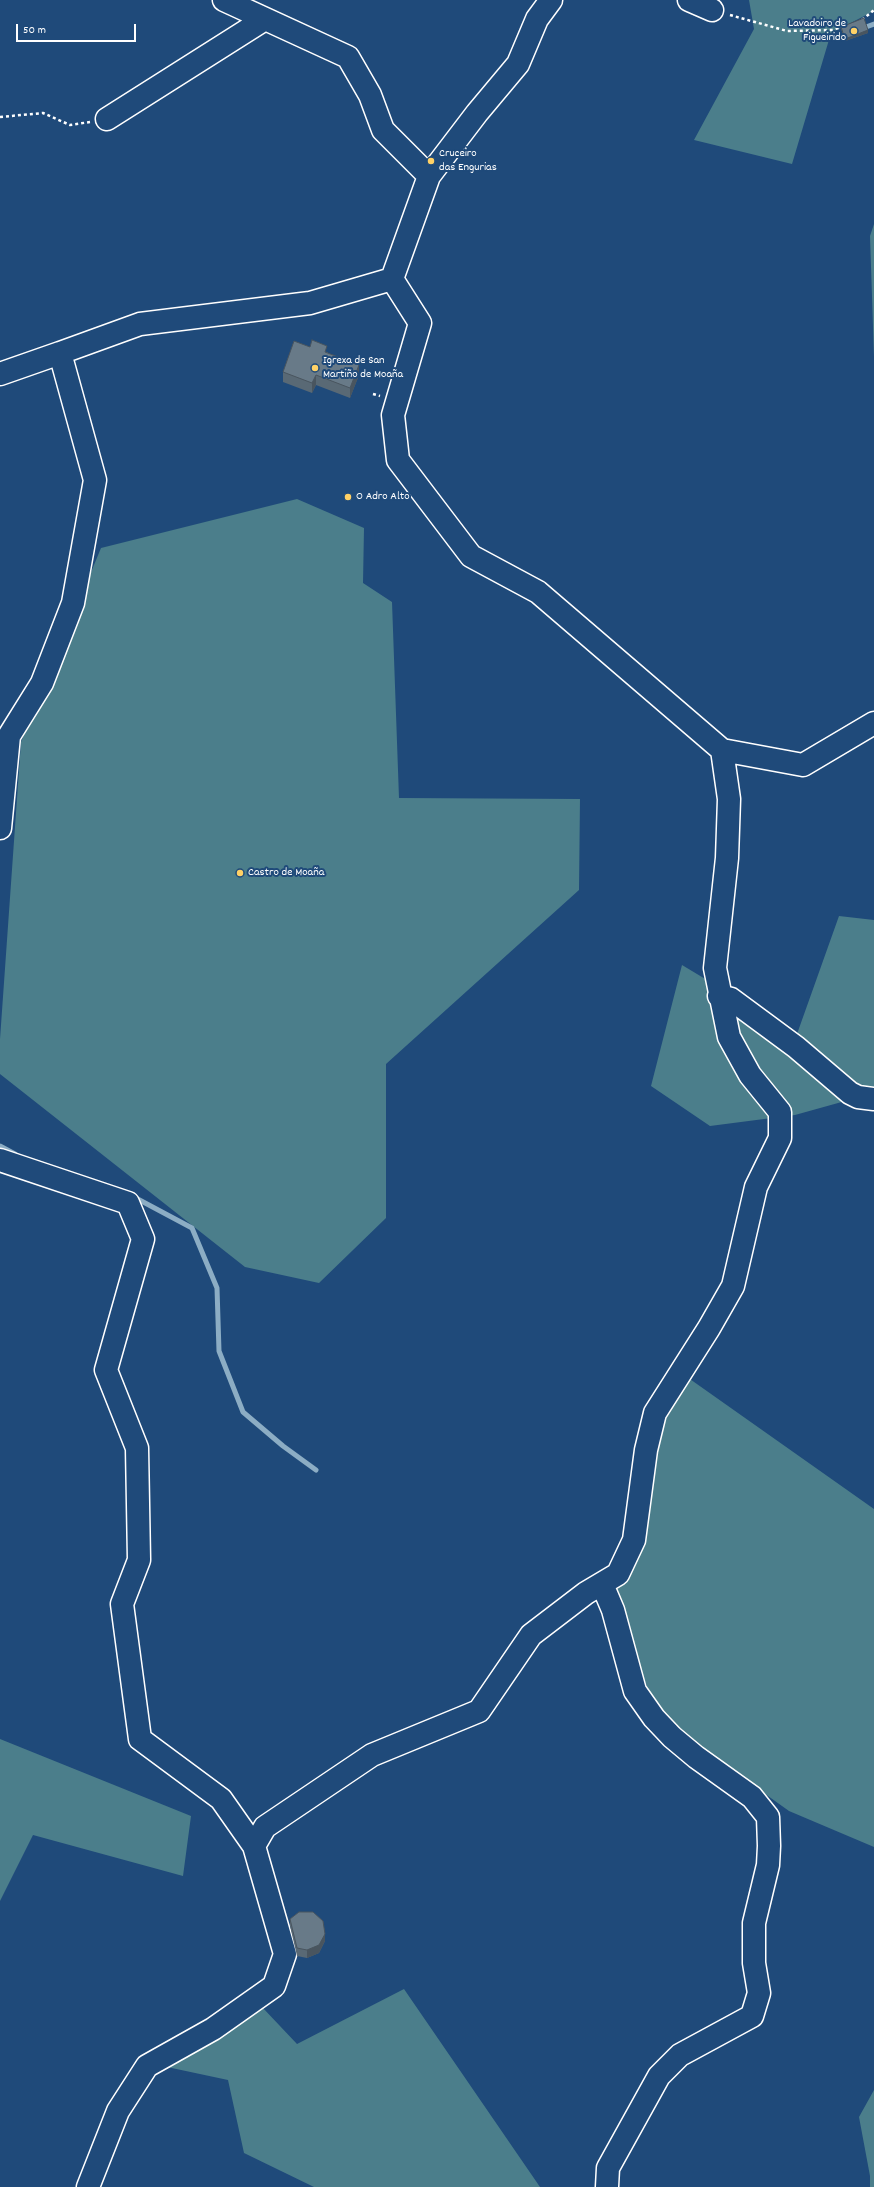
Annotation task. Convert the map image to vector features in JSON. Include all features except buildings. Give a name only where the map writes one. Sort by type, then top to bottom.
[{"type":"street","points":[[224,0],[348,57],[370,95],[383,130],[428,176]]},
{"type":"street","points":[[392,279],[428,176],[477,113],[518,64],[537,19],[551,0]]},
{"type":"street","points":[[689,0],[712,10]]},
{"type":"street","points":[[107,120],[265,19]]},
{"type":"street","points":[[0,374],[140,324],[310,303],[392,279]]},
{"type":"street","points":[[392,279],[420,323],[394,415],[394,461],[422,499],[471,556],[538,592],[722,750],[803,765],[874,723]]},
{"type":"street","points":[[0,828],[9,736],[42,683],[73,603],[95,480],[60,353]]},
{"type":"street","points":[[254,1846],[265,1827],[372,1755],[478,1711],[531,1635],[586,1593],[618,1574],[634,1540],[646,1450],[655,1413],[709,1328],[733,1286],[756,1187],[780,1138],[780,1112],[750,1075],[729,1037],[715,968],[727,858],[729,799],[722,750]]},
{"type":"street","points":[[720,996],[731,999],[796,1047],[850,1093],[858,1097],[874,1099]]},
{"type":"street","points":[[0,1160],[128,1203],[143,1239],[106,1370],[137,1448],[139,1560],[122,1604],[140,1739],[221,1799],[254,1846],[286,1954],[274,1986],[213,2029],[147,2066],[118,2112],[88,2187]]},
{"type":"street","points":[[602,1584],[613,1610],[635,1691],[654,1718],[672,1737],[696,1758],[752,1797],[768,1817],[769,1846],[768,1865],[754,1923],[754,1963],[759,1993],[752,2016],[680,2055],[660,2076],[608,2168],[607,2187]]},
{"type":"path","points":[[712,10],[787,31],[832,30],[847,25]]},
{"type":"path","points":[[855,22],[862,20],[874,10]]},
{"type":"path","points":[[0,117],[44,113],[70,126],[107,120]]},
{"type":"green space","points":[[749,0],[874,0],[874,11],[831,33],[792,164],[694,140],[754,29]]},
{"type":"green space","points":[[874,224],[874,357],[870,236]]},
{"type":"green space","points":[[297,499],[364,528],[363,583],[392,602],[399,798],[580,799],[579,890],[386,1064],[386,1218],[319,1283],[245,1267],[0,1074],[0,1039],[21,742],[101,548]]},
{"type":"green space","points":[[839,916],[874,920],[874,1093],[795,1115],[710,1126],[651,1086],[682,965],[797,1034]]},
{"type":"green space","points":[[687,1377],[874,1509],[874,1847],[789,1811],[712,1756],[656,1707],[633,1654],[616,1589],[643,1538],[656,1432]]},
{"type":"green space","points":[[0,1739],[191,1816],[183,1876],[33,1835],[0,1901]]},
{"type":"green space","points":[[404,1989],[540,2187],[314,2187],[244,2153],[228,2080],[167,2067],[262,2007],[297,2044]]},
{"type":"green space","points":[[874,2090],[874,2187],[870,2187],[870,2176],[859,2117]]},
{"type":"waterway","points":[[866,27],[874,24]]},
{"type":"waterway","points":[[0,1146],[15,1154]]},
{"type":"waterway","points":[[132,1196],[192,1228],[217,1288],[219,1351],[243,1412],[283,1446],[316,1470]]},
{"type":"place","name":"Lavadoiro de Figueirido","points":[[854,31]]},
{"type":"place","name":"Cruceiro das Engurias","points":[[431,161]]},
{"type":"place","name":"Igrexa de San Martiño de Moaña","points":[[315,368]]},
{"type":"place","name":"O Adro Alto","points":[[348,497]]},
{"type":"place","name":"Castro de Moaña","points":[[240,873]]}]
